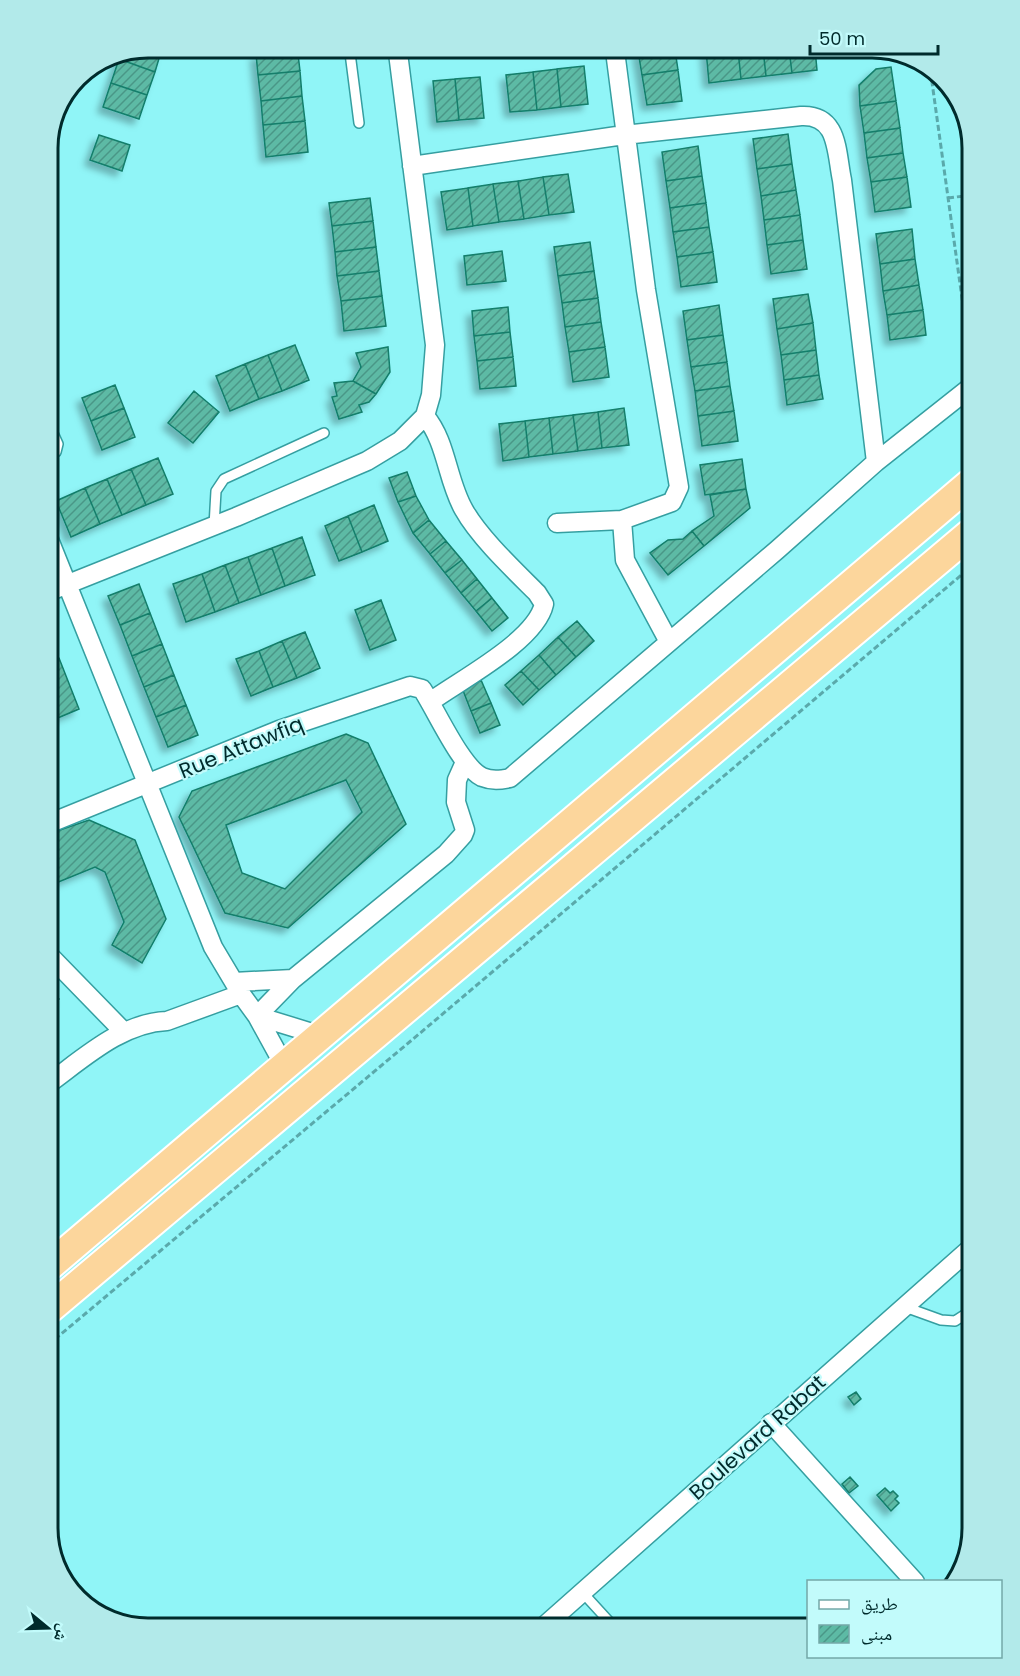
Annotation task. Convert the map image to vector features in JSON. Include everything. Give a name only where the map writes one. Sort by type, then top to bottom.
[{"type":"highway","points":[[58,1258],[962,491]]},
{"type":"highway","points":[[58,1301],[962,540]]},
{"type":"street","points":[[59,588],[214,526],[367,461],[400,441],[425,416],[431,395],[435,345],[399,58]]},
{"type":"street","points":[[557,523],[622,520],[672,502],[676,497],[679,480],[646,290],[616,59]]},
{"type":"street","points":[[412,166],[624,135],[812,115],[822,119],[833,135],[842,180],[876,462]]},
{"type":"street","points":[[425,416],[440,442],[448,471],[463,509],[481,532],[537,592],[544,604],[542,612],[529,629],[506,650],[430,702],[465,762],[480,776],[499,780],[510,778],[876,462],[962,394]]},
{"type":"street","points":[[622,520],[625,560],[669,642]]},
{"type":"street","points":[[59,562],[213,947],[237,988],[257,1016],[285,1067]]},
{"type":"street","name":"Rue Attawfiq","points":[[59,820],[279,730],[396,690],[416,686],[422,689],[430,702]]},
{"type":"street","points":[[257,1016],[293,979],[437,861],[463,835],[464,824],[456,802],[456,780],[465,762]]},
{"type":"street","points":[[58,965],[123,1031]]},
{"type":"street","points":[[58,1077],[123,1031],[158,1021],[167,1021],[237,988],[293,979]]},
{"type":"street","points":[[257,1016],[321,1036]]},
{"type":"street","name":"Boulevard Rabat","points":[[554,1618],[962,1256]]},
{"type":"street","points":[[771,1423],[914,1580]]},
{"type":"lane","points":[[351,58],[359,123]]},
{"type":"lane","points":[[214,526],[216,491],[224,478],[324,433]]},
{"type":"lane","points":[[904,1307],[941,1320],[954,1321],[962,1316]]},
{"type":"lane","points":[[583,1593],[606,1618]]},
{"type":"path","points":[[933,83],[962,299]]},
{"type":"path","points":[[948,198],[962,196]]},
{"type":"path","points":[[58,1337],[962,574]]},
{"type":"building","points":[[159,58],[155,72],[126,61]]},
{"type":"building","points":[[256,58],[298,58],[300,71],[258,75]]},
{"type":"building","points":[[639,59],[676,59],[678,70],[642,75]]},
{"type":"building","points":[[707,59],[739,59],[741,79],[709,83]]},
{"type":"building","points":[[739,59],[764,59],[766,76],[741,79]]},
{"type":"building","points":[[764,59],[790,59],[792,73],[766,76]]},
{"type":"building","points":[[790,59],[816,59],[817,70],[792,73]]},
{"type":"building","points":[[126,61],[155,72],[147,95],[111,83],[117,64]]},
{"type":"building","points":[[584,66],[588,104],[561,107],[557,69]]},
{"type":"building","points":[[891,67],[896,101],[860,106],[859,85],[876,69]]},
{"type":"building","points":[[557,69],[561,107],[537,110],[533,72]]},
{"type":"building","points":[[678,70],[682,101],[647,105],[642,75]]},
{"type":"building","points":[[300,71],[302,96],[261,101],[258,75]]},
{"type":"building","points":[[533,72],[537,110],[510,112],[506,75]]},
{"type":"building","points":[[480,77],[484,118],[459,120],[455,79]]},
{"type":"building","points":[[455,79],[459,120],[437,122],[433,81]]},
{"type":"building","points":[[111,83],[147,95],[139,119],[103,107]]},
{"type":"building","points":[[302,96],[305,121],[263,125],[261,101]]},
{"type":"building","points":[[896,101],[900,128],[864,133],[860,106]]},
{"type":"building","points":[[305,121],[308,152],[266,157],[263,125]]},
{"type":"building","points":[[900,128],[903,153],[867,158],[864,133]]},
{"type":"building","points":[[788,134],[792,164],[757,169],[753,139]]},
{"type":"building","points":[[99,135],[130,145],[122,171],[90,160]]},
{"type":"building","points":[[698,146],[702,176],[666,181],[662,152]]},
{"type":"building","points":[[903,153],[907,177],[871,182],[867,158]]},
{"type":"building","points":[[792,164],[796,190],[761,196],[757,169]]},
{"type":"building","points":[[568,174],[574,212],[549,215],[543,177]]},
{"type":"building","points":[[702,176],[706,203],[670,208],[666,181]]},
{"type":"building","points":[[543,177],[549,215],[524,219],[518,181]]},
{"type":"building","points":[[907,177],[911,207],[875,212],[871,182]]},
{"type":"building","points":[[518,181],[524,219],[499,222],[493,184]]},
{"type":"building","points":[[493,184],[499,222],[473,226],[468,188]]},
{"type":"building","points":[[468,188],[473,226],[447,230],[441,192]]},
{"type":"building","points":[[796,190],[800,215],[764,220],[761,196]]},
{"type":"building","points":[[370,198],[373,221],[332,226],[329,203]]},
{"type":"building","points":[[706,203],[709,227],[673,232],[670,208]]},
{"type":"building","points":[[800,215],[803,240],[767,245],[764,220]]},
{"type":"building","points":[[373,221],[376,247],[335,252],[332,226]]},
{"type":"building","points":[[709,227],[713,252],[677,257],[673,232]]},
{"type":"building","points":[[912,229],[915,259],[880,264],[876,234]]},
{"type":"building","points":[[803,240],[807,269],[771,274],[767,245]]},
{"type":"building","points":[[590,242],[594,271],[558,276],[554,247]]},
{"type":"building","points":[[376,247],[379,271],[337,276],[335,252]]},
{"type":"building","points":[[502,251],[506,281],[467,285],[464,256]]},
{"type":"building","points":[[713,252],[717,282],[681,287],[677,257]]},
{"type":"building","points":[[915,259],[919,285],[883,291],[880,264]]},
{"type":"building","points":[[379,271],[382,296],[341,301],[337,276]]},
{"type":"building","points":[[594,271],[598,298],[562,303],[558,276]]},
{"type":"building","points":[[919,285],[923,310],[887,315],[883,291]]},
{"type":"building","points":[[808,294],[813,323],[777,329],[773,299]]},
{"type":"building","points":[[382,296],[386,326],[344,331],[341,301]]},
{"type":"building","points":[[598,298],[601,322],[565,327],[562,303]]},
{"type":"building","points":[[719,305],[723,335],[687,340],[683,311]]},
{"type":"building","points":[[508,307],[510,332],[474,336],[472,311]]},
{"type":"building","points":[[923,310],[926,335],[890,340],[887,315]]},
{"type":"building","points":[[601,322],[605,347],[569,352],[565,327]]},
{"type":"building","points":[[813,323],[816,350],[781,355],[777,329]]},
{"type":"building","points":[[510,332],[513,357],[477,361],[474,336]]},
{"type":"building","points":[[723,335],[727,362],[691,367],[687,340]]},
{"type":"building","points":[[295,345],[309,380],[282,391],[268,355]]},
{"type":"building","points":[[388,347],[390,372],[376,394],[353,381],[361,367],[356,353]]},
{"type":"building","points":[[605,347],[609,377],[573,382],[569,352]]},
{"type":"building","points":[[816,350],[819,375],[784,380],[781,355]]},
{"type":"building","points":[[268,355],[282,391],[259,399],[245,364]]},
{"type":"building","points":[[513,357],[516,386],[480,389],[477,361]]},
{"type":"building","points":[[727,362],[730,386],[695,391],[691,367]]},
{"type":"building","points":[[245,364],[259,399],[230,411],[216,376]]},
{"type":"building","points":[[819,375],[823,399],[787,405],[784,380]]},
{"type":"building","points":[[353,381],[376,394],[369,402],[359,405],[362,412],[339,419],[332,397],[337,396],[334,383]]},
{"type":"building","points":[[115,385],[124,408],[91,421],[82,398]]},
{"type":"building","points":[[730,386],[734,411],[698,416],[695,391]]},
{"type":"building","points":[[194,391],[219,412],[193,443],[168,423]]},
{"type":"building","points":[[124,408],[135,437],[102,450],[91,421]]},
{"type":"building","points":[[624,408],[629,445],[602,448],[598,412]]},
{"type":"building","points":[[734,411],[738,441],[702,446],[698,416]]},
{"type":"building","points":[[598,412],[602,448],[578,451],[573,415]]},
{"type":"building","points":[[573,415],[578,451],[553,454],[549,418]]},
{"type":"building","points":[[549,418],[553,454],[529,457],[525,421]]},
{"type":"building","points":[[525,421],[529,457],[503,461],[499,424]]},
{"type":"building","points":[[158,458],[173,494],[146,505],[131,469]]},
{"type":"building","points":[[742,459],[746,489],[705,495],[700,465]]},
{"type":"building","points":[[131,469],[146,505],[122,515],[107,479]]},
{"type":"building","points":[[407,472],[416,496],[398,502],[389,478]]},
{"type":"building","points":[[107,479],[122,515],[100,524],[85,488]]},
{"type":"building","points":[[85,488],[100,524],[71,537],[59,508],[59,500]]},
{"type":"building","points":[[746,489],[750,508],[704,546],[692,531],[714,516],[710,495]]},
{"type":"building","points":[[416,496],[429,520],[413,533],[398,502]]},
{"type":"building","points":[[374,505],[388,541],[362,552],[348,516]]},
{"type":"building","points":[[348,516],[362,552],[339,561],[325,526]]},
{"type":"building","points":[[429,520],[446,541],[430,554],[413,533]]},
{"type":"building","points":[[692,531],[704,546],[668,575],[650,553],[668,540],[683,539]]},
{"type":"building","points":[[302,537],[315,575],[285,586],[272,548]]},
{"type":"building","points":[[446,541],[462,560],[445,573],[430,554]]},
{"type":"building","points":[[272,548],[285,586],[261,595],[248,557]]},
{"type":"building","points":[[248,557],[261,595],[239,603],[225,565]]},
{"type":"building","points":[[462,560],[477,579],[461,593],[445,573]]},
{"type":"building","points":[[225,565],[239,603],[215,612],[202,574]]},
{"type":"building","points":[[202,574],[215,612],[186,622],[173,584]]},
{"type":"building","points":[[477,579],[492,598],[476,611],[461,593]]},
{"type":"building","points":[[139,584],[150,613],[120,625],[108,596]]},
{"type":"building","points":[[492,598],[508,618],[492,631],[476,611]]},
{"type":"building","points":[[381,600],[396,640],[370,650],[355,610]]},
{"type":"building","points":[[150,613],[162,644],[132,656],[120,625]]},
{"type":"building","points":[[577,621],[594,641],[576,657],[558,637]]},
{"type":"building","points":[[305,632],[320,668],[297,678],[282,641]]},
{"type":"building","points":[[558,637],[576,657],[556,675],[539,655]]},
{"type":"building","points":[[282,641],[297,678],[273,687],[259,651]]},
{"type":"building","points":[[162,644],[174,675],[144,687],[132,656]]},
{"type":"building","points":[[259,651],[273,687],[251,696],[236,659]]},
{"type":"building","points":[[539,655],[556,675],[539,690],[521,671]]},
{"type":"building","points":[[59,658],[59,658],[79,709],[59,718]]},
{"type":"building","points":[[521,671],[539,690],[523,705],[505,685]]},
{"type":"building","points":[[174,675],[186,705],[156,717],[144,687]]},
{"type":"building","points":[[481,680],[491,703],[471,711],[462,688]]},
{"type":"building","points":[[491,703],[500,725],[480,733],[471,711]]},
{"type":"building","points":[[186,705],[198,735],[168,747],[156,717]]},
{"type":"building","points":[[346,734],[368,743],[406,824],[288,928],[225,913],[179,817],[192,791]],"holes":[[[346,780],[362,812],[285,889],[242,873],[226,825]]]},
{"type":"building","points":[[89,820],[135,840],[166,919],[142,963],[112,945],[124,922],[105,872],[95,867],[58,882],[59,830]]},
{"type":"building","points":[[856,1392],[861,1399],[854,1405],[848,1397]]},
{"type":"building","points":[[850,1477],[858,1486],[849,1493],[842,1484]]},
{"type":"building","points":[[885,1488],[898,1496],[895,1499],[899,1503],[891,1511],[877,1495]]}]
